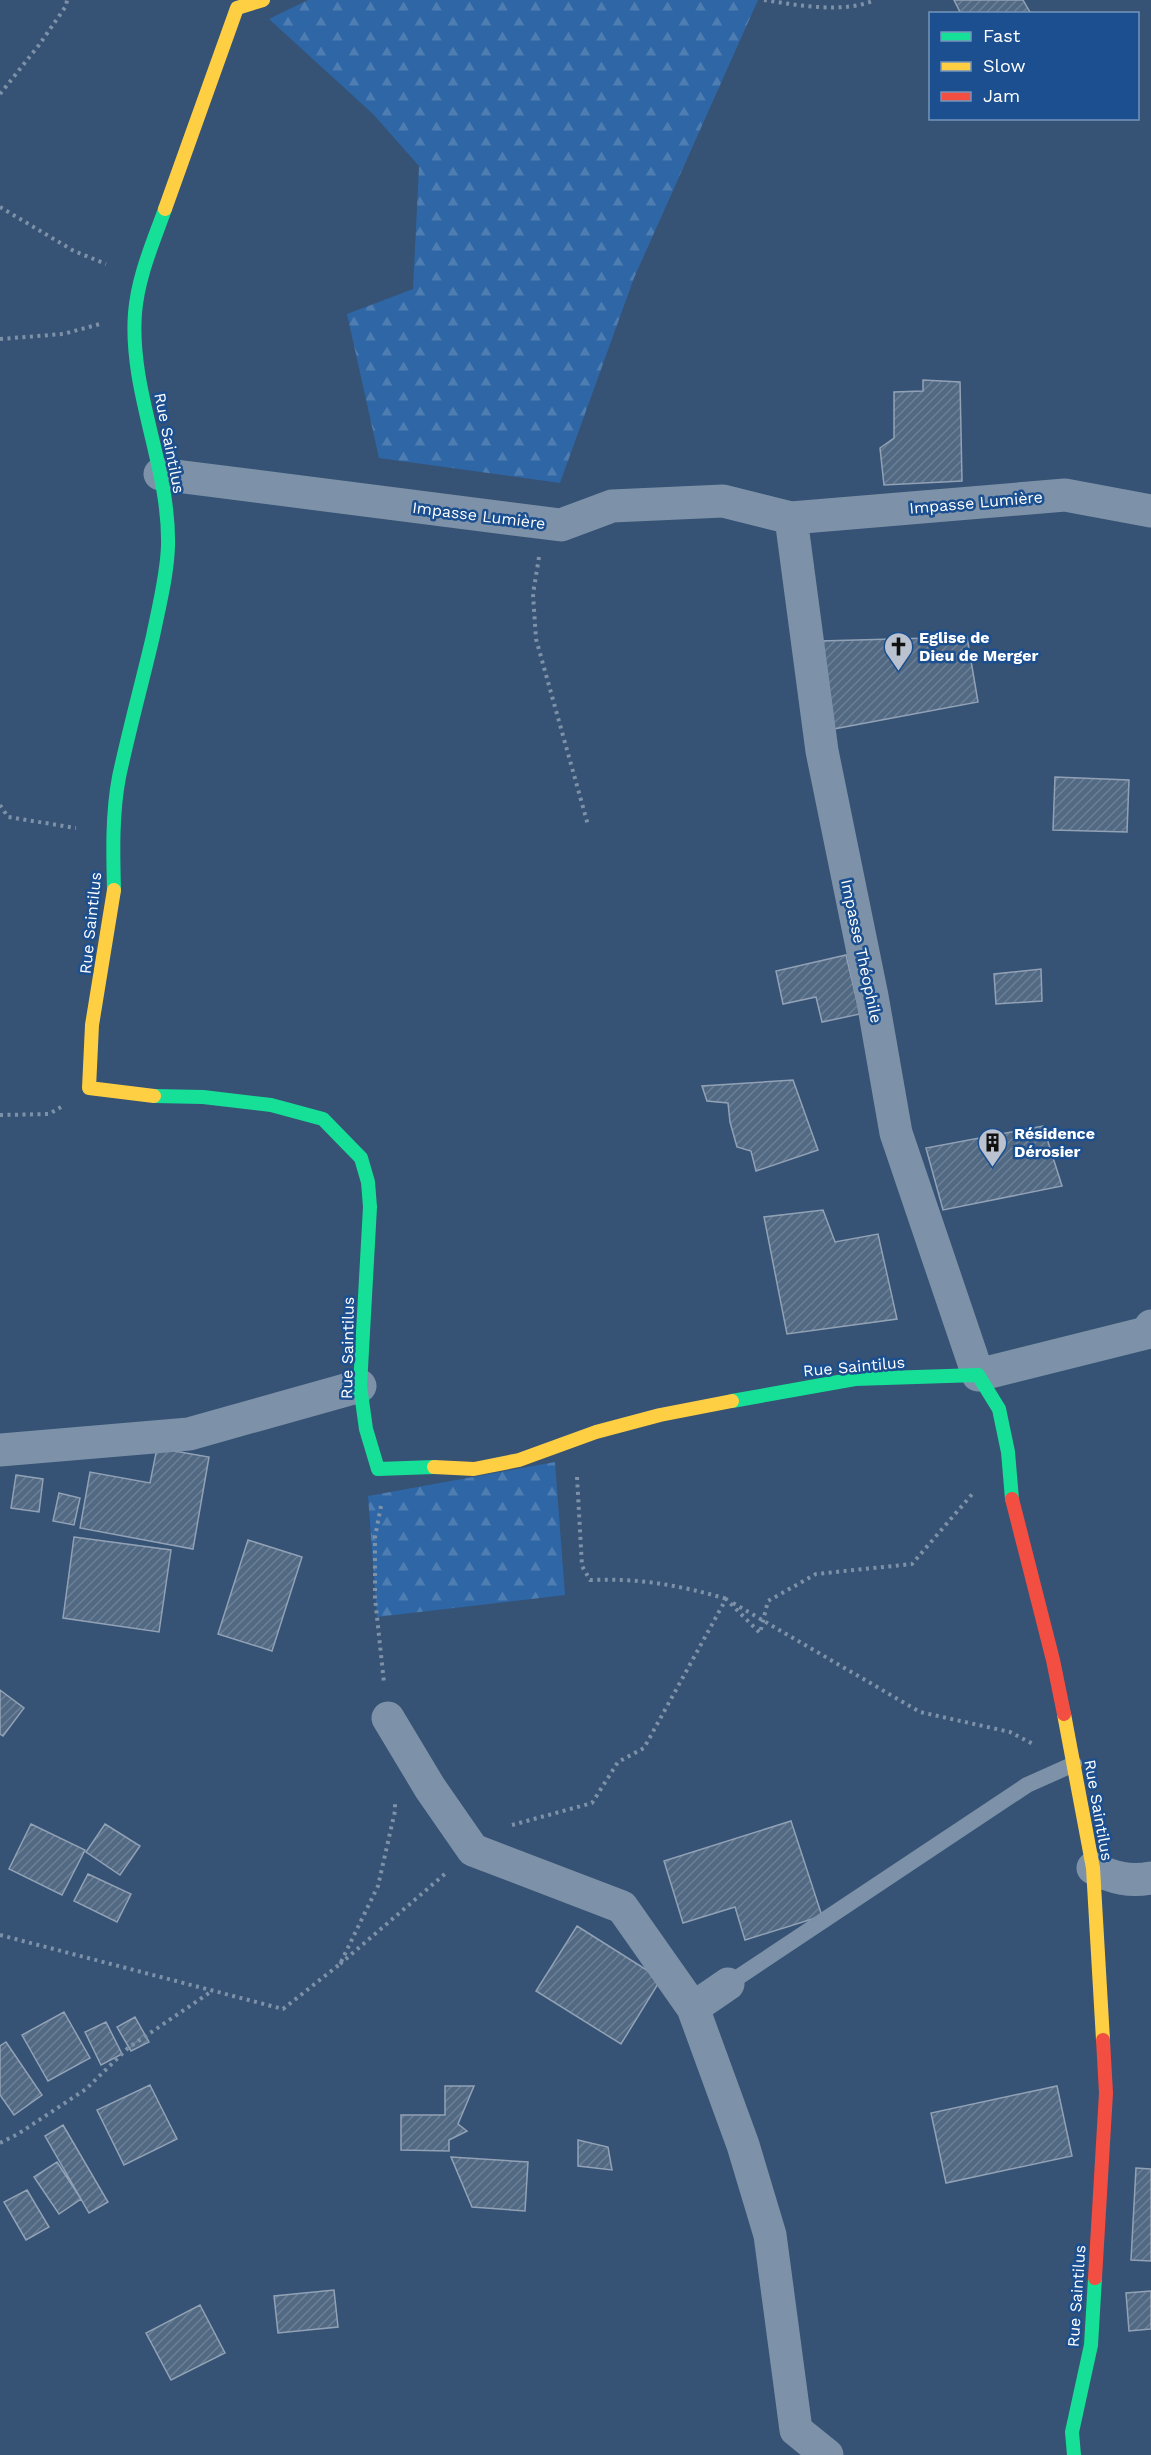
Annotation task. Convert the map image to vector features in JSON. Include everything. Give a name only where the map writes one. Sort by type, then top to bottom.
[{"type":"street","name":"Rue Saintilus","points":[[245,3],[140,278],[135,313],[138,370],[167,511],[168,547],[163,591],[119,779],[113,834],[114,894],[93,1025],[89,1088],[143,1096],[203,1097],[270,1105],[323,1119],[361,1158],[368,1182],[370,1207],[360,1386],[366,1428],[378,1469],[431,1467],[474,1469],[519,1460],[596,1432],[660,1415],[855,1379],[978,1375],[999,1409],[1008,1452],[1012,1503],[1053,1660],[1086,1837],[1094,1868],[1106,2093],[1091,2345],[1072,2432],[1074,2455]]},
{"type":"street","name":"Impasse Lumière","points":[[160,474],[561,525],[612,506],[723,501],[791,518],[1065,495],[1151,511]]},
{"type":"street","name":"Impasse Théophile","points":[[791,518],[822,751],[872,996],[896,1133],[978,1375]]},
{"type":"street","points":[[978,1375],[1149,1330]]},
{"type":"street","points":[[0,1450],[189,1434],[360,1386]]},
{"type":"street","points":[[388,1718],[430,1788],[473,1850],[622,1906],[693,2008],[743,2145],[770,2235],[796,2430],[827,2455]]},
{"type":"street","points":[[1094,1868],[1110,1877],[1136,1881],[1151,1878]]},
{"type":"street","points":[[693,2008],[728,1984]]},
{"type":"lane","points":[[728,1984],[1027,1785],[1074,1764]]},
{"type":"path","points":[[0,94],[39,45],[66,6],[67,0]]},
{"type":"path","points":[[764,0],[811,7],[863,5],[875,0]]},
{"type":"path","points":[[0,207],[74,251],[140,278]]},
{"type":"path","points":[[0,339],[80,331],[135,313]]},
{"type":"path","points":[[561,525],[539,558],[533,594],[536,639],[588,825]]},
{"type":"path","points":[[0,805],[8,817],[113,834]]},
{"type":"path","points":[[0,1115],[49,1114],[89,1088]]},
{"type":"path","points":[[561,1446],[577,1474],[582,1566],[590,1580],[625,1578],[677,1585],[726,1599],[920,1712],[1011,1732],[1074,1764]]},
{"type":"path","points":[[726,1599],[760,1633],[768,1600],[816,1574],[912,1564],[1008,1452]]},
{"type":"path","points":[[378,1469],[381,1509],[375,1537],[375,1598],[388,1718]]},
{"type":"path","points":[[0,1935],[283,2009],[340,1964],[498,1829],[592,1803],[618,1762],[644,1748],[726,1599]]},
{"type":"path","points":[[340,1964],[378,1886],[395,1811],[394,1799]]},
{"type":"path","points":[[0,2143],[18,2134],[86,2089],[128,2048],[212,1990]]},
{"type":"green space","points":[[308,0],[758,0],[634,278],[560,483],[379,458],[347,314],[413,289],[419,166],[373,114],[269,19]]},
{"type":"green space","points":[[555,1462],[565,1595],[377,1617],[368,1496]]},
{"type":"building","points":[[954,0],[1023,0],[1030,12],[960,12]]},
{"type":"building","points":[[923,380],[960,382],[962,481],[884,485],[880,448],[894,438],[894,392],[923,391]]},
{"type":"building","name":"Eglise de Dieu de Merger","points":[[967,637],[978,702],[828,730],[820,641]]},
{"type":"building","points":[[1055,777],[1129,780],[1127,832],[1053,830]]},
{"type":"building","points":[[846,955],[860,1014],[822,1022],[816,997],[783,1004],[776,971]]},
{"type":"building","points":[[1041,969],[1042,1001],[996,1004],[994,974]]},
{"type":"building","points":[[793,1080],[818,1150],[756,1171],[751,1151],[737,1147],[730,1122],[728,1103],[707,1101],[702,1086]]},
{"type":"building","name":"Résidence Dérosier","points":[[1043,1126],[1062,1186],[943,1210],[926,1148]]},
{"type":"building","points":[[823,1210],[835,1242],[878,1234],[897,1319],[787,1334],[764,1217]]},
{"type":"building","points":[[157,1448],[209,1457],[193,1549],[80,1528],[90,1472],[150,1483]]},
{"type":"building","points":[[16,1475],[43,1479],[39,1512],[11,1508]]},
{"type":"building","points":[[59,1493],[80,1498],[74,1525],[53,1521]]},
{"type":"building","points":[[74,1537],[171,1550],[159,1632],[63,1618]]},
{"type":"building","points":[[248,1540],[302,1557],[272,1651],[218,1634]]},
{"type":"building","points":[[0,1690],[24,1708],[3,1736],[0,1734]]},
{"type":"building","points":[[791,1821],[822,1916],[745,1940],[735,1907],[683,1923],[664,1861]]},
{"type":"building","points":[[31,1824],[85,1850],[62,1895],[9,1869]]},
{"type":"building","points":[[105,1824],[140,1846],[120,1875],[86,1852]]},
{"type":"building","points":[[88,1874],[131,1894],[117,1922],[74,1901]]},
{"type":"building","points":[[577,1926],[661,1979],[621,2044],[536,1991]]},
{"type":"building","points":[[64,2012],[90,2058],[48,2081],[22,2035]]},
{"type":"building","points":[[135,2017],[149,2042],[131,2051],[117,2027]]},
{"type":"building","points":[[106,2022],[122,2054],[101,2065],[85,2032]]},
{"type":"building","points":[[6,2042],[42,2095],[14,2115],[0,2095],[0,2046]]},
{"type":"building","points":[[150,2085],[177,2139],[124,2165],[97,2110]]},
{"type":"building","points":[[445,2086],[474,2086],[458,2124],[467,2131],[449,2140],[449,2151],[401,2150],[401,2115],[445,2115]]},
{"type":"building","points":[[1057,2086],[1072,2156],[946,2183],[931,2113]]},
{"type":"building","points":[[63,2125],[108,2202],[89,2213],[45,2136]]},
{"type":"building","points":[[578,2140],[608,2147],[612,2170],[578,2166]]},
{"type":"building","points":[[451,2157],[528,2162],[525,2211],[472,2207]]},
{"type":"building","points":[[57,2162],[81,2199],[59,2214],[34,2177]]},
{"type":"building","points":[[1136,2168],[1151,2169],[1151,2261],[1131,2260]]},
{"type":"building","points":[[27,2190],[49,2227],[26,2240],[4,2202]]},
{"type":"building","points":[[334,2290],[338,2327],[278,2333],[274,2296]]},
{"type":"building","points":[[1151,2291],[1151,2329],[1129,2331],[1126,2293]]},
{"type":"building","points":[[200,2305],[225,2353],[171,2380],[146,2333]]},
{"type":"traffic: fast","points":[[114,890],[115,805],[119,777],[153,636],[168,546],[163,487],[143,401],[135,342],[135,313],[139,286],[165,209]]},
{"type":"traffic: fast","points":[[154,1096],[203,1097],[271,1105],[323,1119],[361,1158],[368,1182],[370,1207],[360,1386],[366,1429],[378,1469],[434,1467]]},
{"type":"traffic: fast","points":[[732,1401],[855,1379],[978,1375],[999,1409],[1008,1452],[1012,1499]]},
{"type":"traffic: fast","points":[[1074,2455],[1072,2432],[1091,2345],[1095,2278]]},
{"type":"traffic: slow","points":[[165,209],[237,8],[263,0]]},
{"type":"traffic: slow","points":[[114,890],[92,1025],[89,1088],[154,1096]]},
{"type":"traffic: slow","points":[[434,1467],[474,1469],[519,1460],[596,1432],[660,1415],[732,1401]]},
{"type":"traffic: slow","points":[[1064,1714],[1093,1868],[1103,2040]]},
{"type":"traffic: jam","points":[[1012,1499],[1053,1660],[1064,1714]]},
{"type":"traffic: jam","points":[[1095,2278],[1106,2093],[1103,2040]]},
{"type":"place","name":"Eglise de Dieu de Merger","points":[[898,672]]},
{"type":"place","name":"Résidence Dérosier","points":[[993,1168]]}]
